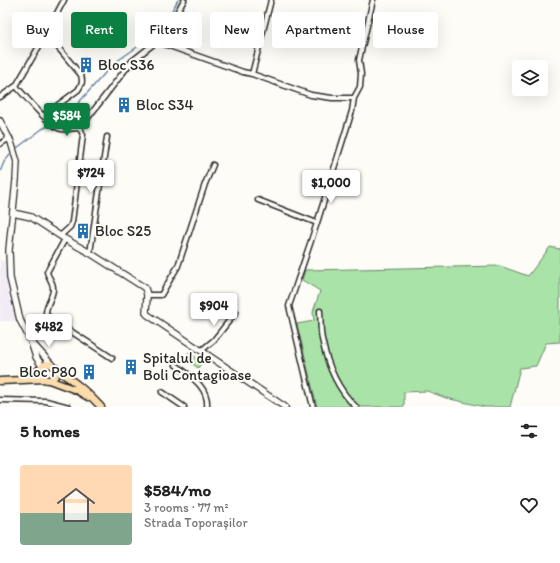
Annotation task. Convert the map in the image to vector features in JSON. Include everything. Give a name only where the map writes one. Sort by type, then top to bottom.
[{"type":"main road","points":[[24,380],[46,364],[51,364],[56,370],[75,381],[101,407]]},
{"type":"main road","points":[[41,368],[41,376],[76,390],[96,402]]},
{"type":"main road","points":[[0,381],[47,379],[54,377],[56,370]]},
{"type":"street","points":[[57,12],[64,0]]},
{"type":"street","points":[[177,12],[184,0]]},
{"type":"street","points":[[252,74],[271,0]]},
{"type":"street","points":[[313,407],[289,306],[352,111],[354,98],[360,87],[361,74],[359,60],[373,0]]},
{"type":"street","points":[[0,97],[16,86],[38,48]]},
{"type":"street","points":[[43,116],[78,90],[82,84],[81,75],[58,48]]},
{"type":"street","points":[[16,86],[43,116],[57,127],[68,129],[80,128],[132,61],[150,48]]},
{"type":"street","points":[[175,48],[310,94],[332,98],[354,98]]},
{"type":"street","points":[[0,121],[10,138],[15,153],[17,168],[9,250],[10,278],[20,320],[32,344],[41,368]]},
{"type":"street","points":[[80,128],[83,135],[72,222],[63,237],[47,272],[53,284],[53,291],[45,311],[46,315],[112,358]]},
{"type":"street","points":[[90,253],[107,137]]},
{"type":"street","points":[[0,144],[10,138]]},
{"type":"street","points":[[147,295],[161,295],[178,266],[205,184],[213,165]]},
{"type":"street","points":[[258,200],[317,223]]},
{"type":"street","points":[[13,213],[31,217],[145,288],[147,295],[146,313],[148,315],[285,407]]},
{"type":"street","points":[[320,311],[322,339],[328,362],[339,385],[356,407]]},
{"type":"street","points":[[202,350],[214,340],[236,312]]},
{"type":"street","points":[[32,344],[51,364]]},
{"type":"street","points":[[176,365],[192,378],[205,392],[208,400],[207,407]]},
{"type":"street","points":[[162,392],[184,407]]},
{"type":"street","points":[[0,400],[46,400],[69,407]]},
{"type":"shaded area","points":[[0,261],[4,261],[10,300],[17,321],[0,321]]},
{"type":"green space","points":[[550,247],[560,249],[560,342],[546,343],[536,366],[520,368],[510,407],[485,407],[446,398],[427,391],[404,392],[404,407],[317,407],[297,324],[314,321],[313,312],[320,291],[302,280],[305,270],[500,266],[528,276]]},
{"type":"green space","points":[[189,352],[202,362],[198,368],[184,358]]},
{"type":"waterway","points":[[17,148],[42,129],[65,118],[113,64],[160,31],[178,0]]},
{"type":"waterway","points":[[0,172],[4,162],[10,155]]},
{"type":"place","name":"Bloc S36","points":[[86,65]]},
{"type":"place","name":"Bloc S34","points":[[124,105]]},
{"type":"place","name":"Bloc S25","points":[[83,231]]},
{"type":"place","name":"Spitalul de Boli Contagioase","points":[[131,367]]},
{"type":"place","name":"Bloc P80","points":[[89,372]]}]
